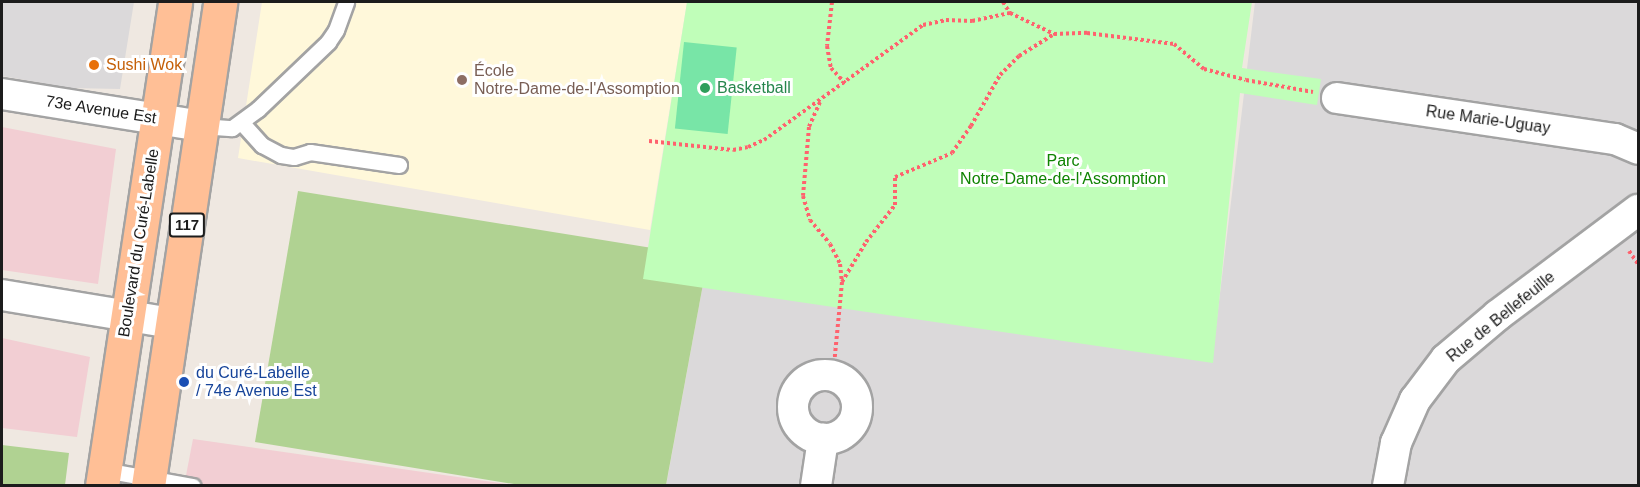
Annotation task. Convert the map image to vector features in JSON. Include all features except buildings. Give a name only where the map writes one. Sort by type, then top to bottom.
[{"type":"main road","name":"Boulevard du Curé-Labelle","points":[[103,478],[176,2]]},
{"type":"main road","name":"117","points":[[149,482],[220,2]]},
{"type":"street","name":"73e Avenue Est","points":[[2,94],[201,126]]},
{"type":"street","name":"Rue Marie-Uguay","points":[[1337,98],[1615,138],[1638,149]]},
{"type":"street","name":"Rue de Bellefeuille","points":[[1388,486],[1396,443],[1415,400],[1446,359],[1498,315],[1638,210]]},
{"type":"street","points":[[2,295],[172,323]]},
{"type":"street","points":[[833,376],[851,388],[857,409],[852,425],[844,433],[823,439],[810,435],[802,428],[796,418],[795,397],[801,386],[810,379],[833,376]]},
{"type":"street","points":[[816,486],[823,439]]},
{"type":"lane","points":[[201,126],[224,129],[242,123],[302,69],[328,42],[336,30],[346,2]]},
{"type":"lane","points":[[242,123],[262,145],[281,155],[294,157],[310,152],[399,165]]},
{"type":"lane","points":[[103,478],[193,486]]},
{"type":"path","points":[[832,2],[828,46],[831,68],[845,82]]},
{"type":"path","points":[[1003,2],[1011,13],[1054,34],[1087,33],[1174,44],[1204,69],[1337,98]]},
{"type":"path","points":[[650,141],[733,150],[748,147],[764,140],[923,25],[946,20],[972,21],[1011,13]]},
{"type":"path","points":[[842,282],[866,242],[895,205],[895,177],[952,153],[971,126],[1000,75],[1019,56],[1054,34]]},
{"type":"path","points":[[822,99],[809,127],[803,196],[810,220],[840,264],[842,282],[833,376]]},
{"type":"shaded area","points":[[2,2],[134,2],[120,89],[70,88],[2,76]]},
{"type":"shaded area","name":"École Notre-Dame-de-l'Assomption","points":[[262,2],[687,2],[650,230],[238,158]]},
{"type":"shaded area","points":[[1255,2],[1638,2],[1638,485],[666,486],[708,257],[1215,335]]},
{"type":"shaded area","points":[[2,127],[116,149],[98,284],[2,270]]},
{"type":"shaded area","points":[[2,338],[90,357],[77,437],[2,428]]},
{"type":"shaded area","points":[[193,439],[514,485],[184,486]]},
{"type":"green space","name":"Parc Notre-Dame-de-l'Assomption","points":[[687,2],[1252,2],[1242,68],[1321,79],[1317,105],[1240,93],[1213,363],[643,279]]},
{"type":"green space","name":"Basketball","points":[[684,42],[737,48],[728,134],[675,129]]},
{"type":"green space","points":[[298,191],[708,257],[666,485],[520,485],[255,442]]},
{"type":"green space","points":[[2,445],[69,453],[65,485],[2,485]]},
{"type":"place","name":"Sushi Wok","points":[[94,65]]},
{"type":"place","name":"École Notre-Dame-de-l'Assomption","points":[[462,80]]},
{"type":"place","name":"Basketball","points":[[705,88]]},
{"type":"place","name":"du Curé-Labelle / 74e Avenue Est","points":[[184,382]]}]
